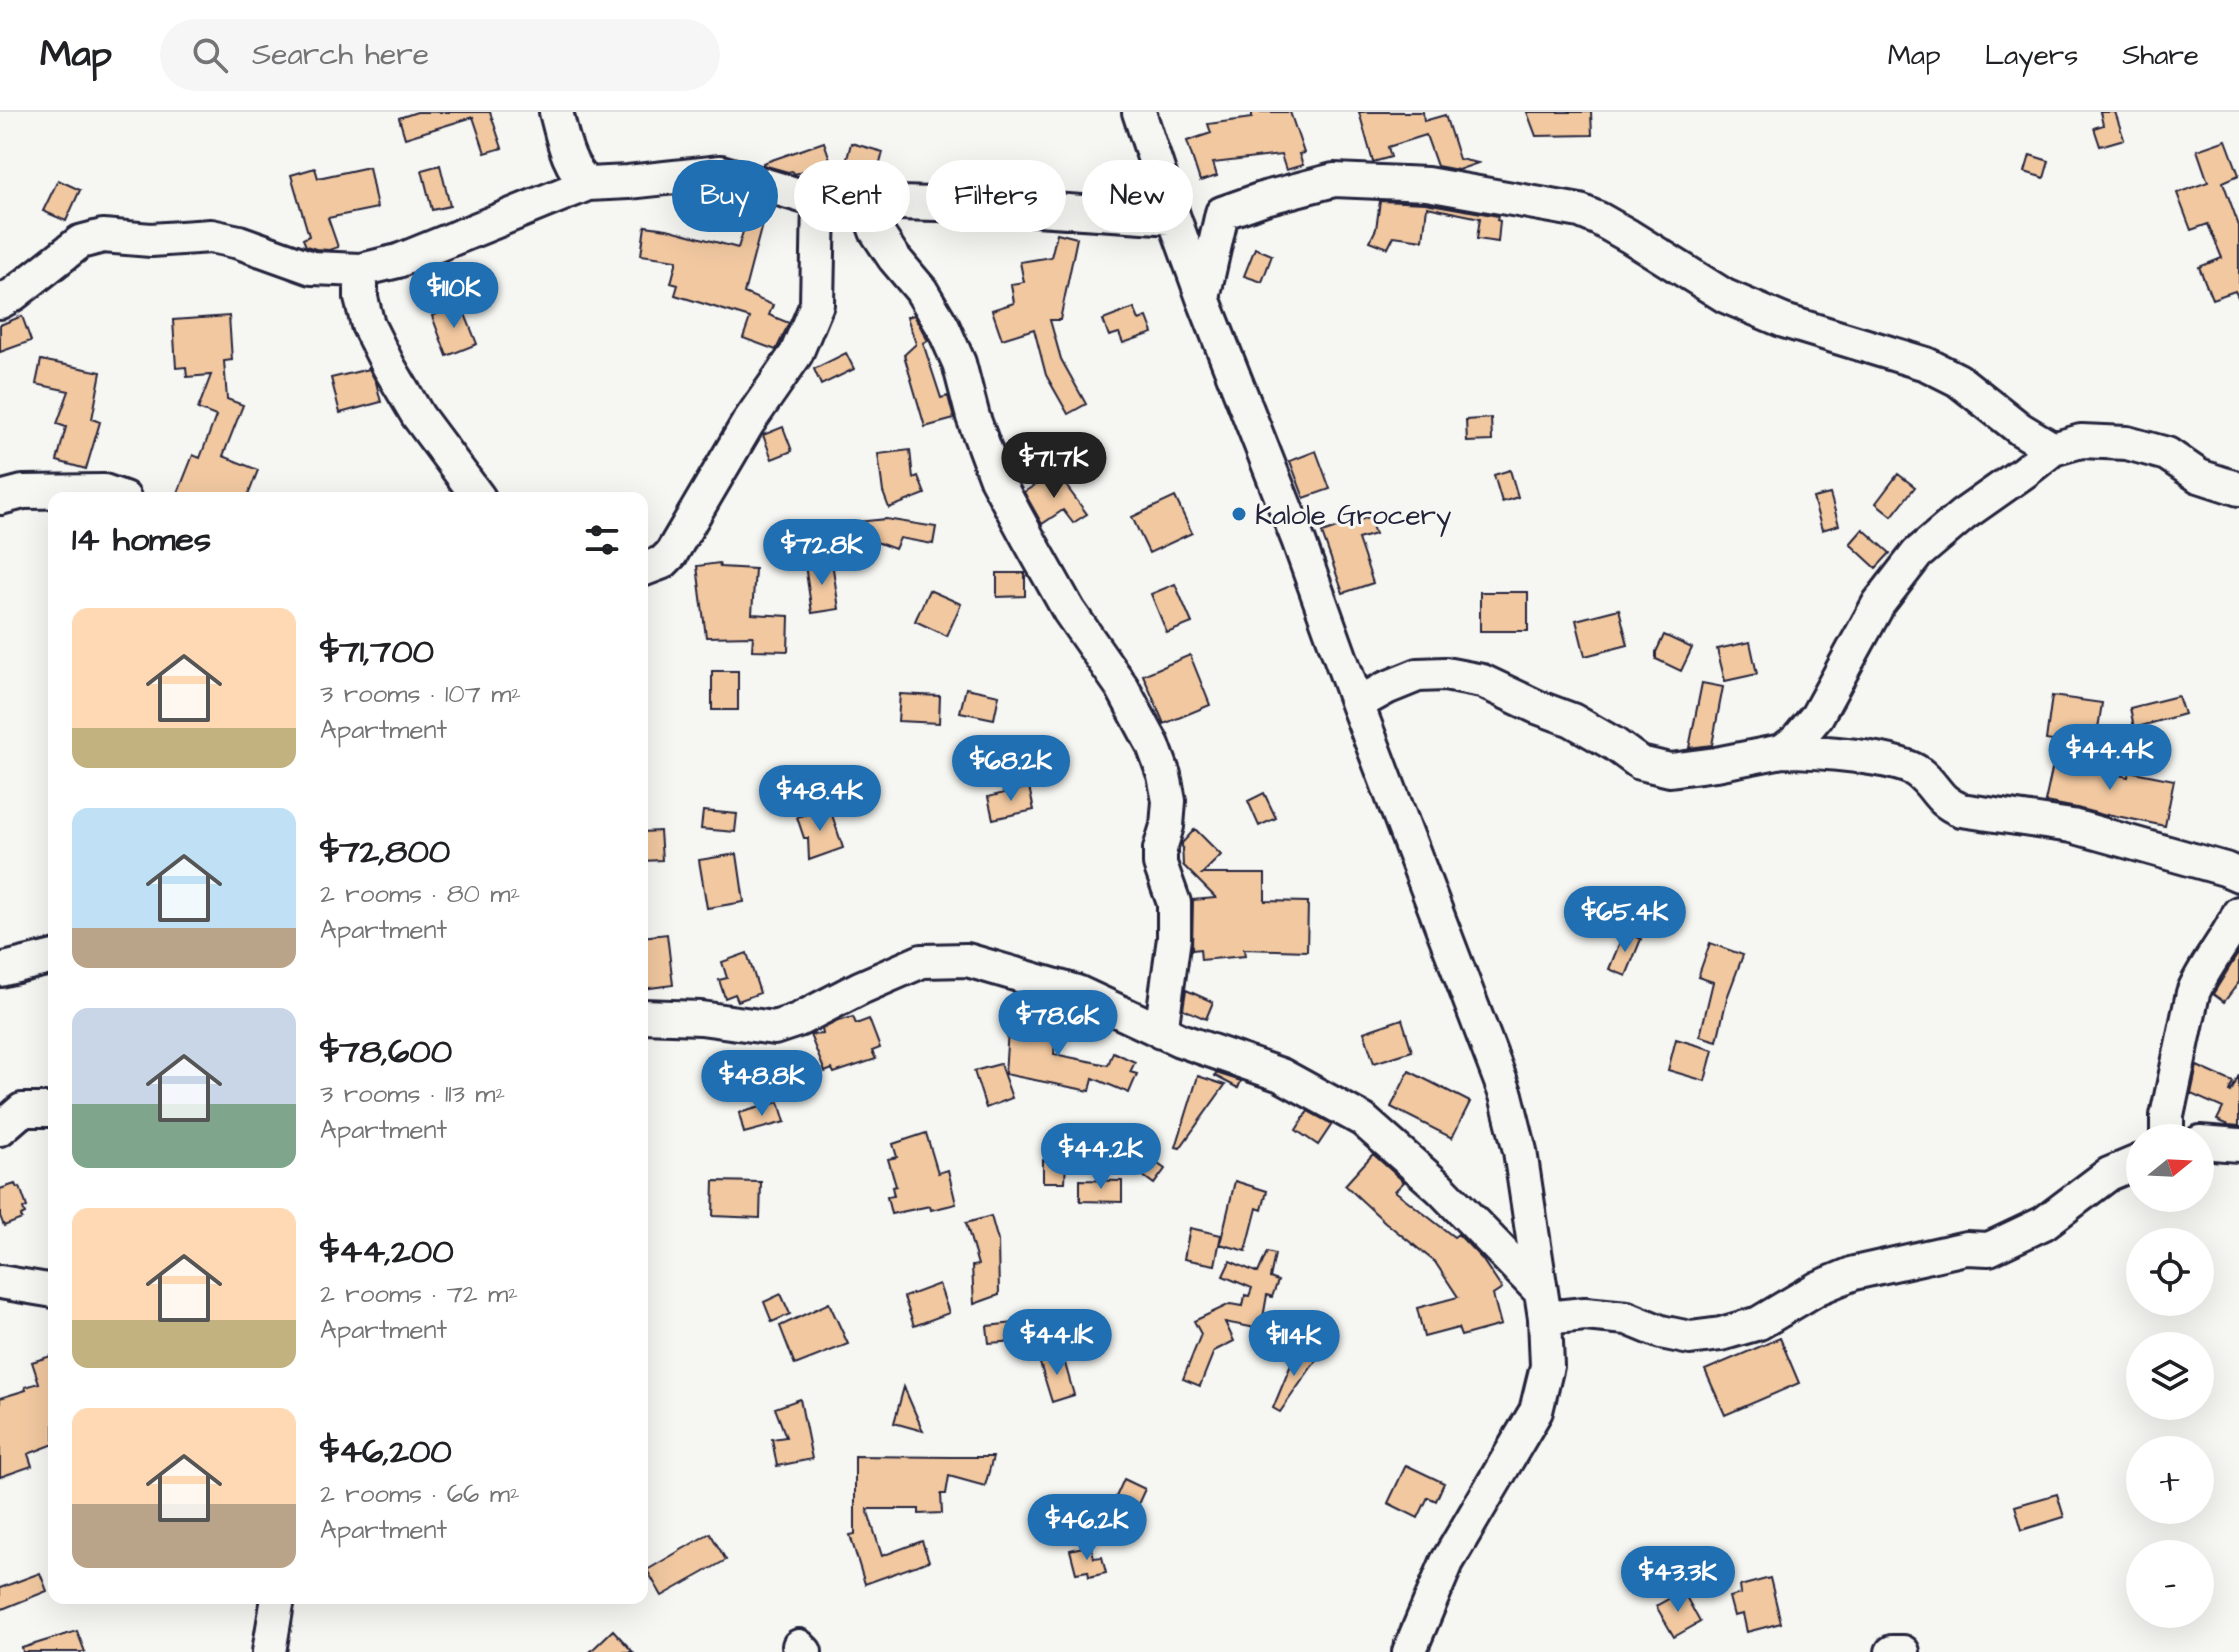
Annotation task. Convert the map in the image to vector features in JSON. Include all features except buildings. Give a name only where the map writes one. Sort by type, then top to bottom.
[{"type":"street","points":[[556,112],[572,166],[588,184]]},
{"type":"street","points":[[1139,112],[1155,160]]},
{"type":"street","points":[[0,302],[80,242],[103,236],[151,240],[211,236],[239,242],[312,268],[361,270],[398,261],[588,184],[721,172],[794,194]]},
{"type":"street","points":[[1203,298],[1222,213],[1265,198],[1334,180],[1427,184],[1514,198],[1580,211],[1599,219],[1725,296],[1784,321],[1926,364],[1958,380],[2020,429],[2053,449]]},
{"type":"street","points":[[910,204],[1082,212]]},
{"type":"street","points":[[648,572],[671,554],[748,423],[796,354],[817,304],[818,232]]},
{"type":"street","points":[[877,232],[921,290],[943,327],[959,363],[973,417],[996,479],[1069,611],[1122,687],[1153,745],[1164,775],[1169,801],[1160,864],[1174,903],[1174,938],[1161,1032]]},
{"type":"street","points":[[1179,232],[1506,1095],[1520,1151],[1543,1305],[1547,1366],[1536,1411],[1447,1562],[1412,1652]]},
{"type":"street","points":[[361,270],[361,298],[368,325],[389,367],[418,416],[475,492]]},
{"type":"street","points":[[1782,751],[1797,740],[1817,716],[1879,603],[1917,554],[1963,515],[2053,449],[2081,441],[2127,443],[2167,454],[2199,476],[2239,489]]},
{"type":"street","points":[[0,498],[23,492],[107,492]]},
{"type":"street","points":[[1357,704],[1418,675],[1445,674],[1482,681],[1572,720],[1640,763],[1670,770],[1782,751],[1826,752],[1906,766],[1918,772],[1949,805],[1961,810],[2072,826],[2239,875]]},
{"type":"street","points":[[2167,1124],[2193,993],[2201,975],[2231,932],[2239,913]]},
{"type":"street","points":[[0,970],[48,958]]},
{"type":"street","points":[[648,1016],[701,1018],[774,1028],[798,1020],[922,961],[967,960],[1077,992],[1180,1040],[1281,1075],[1363,1120],[1441,1189],[1543,1305],[1585,1314],[1627,1318],[1661,1332],[1690,1338],[1721,1334],[1759,1323],[1818,1288],[1854,1273],[1966,1248],[1989,1249],[2044,1223],[2101,1180],[2126,1168]]},
{"type":"street","points":[[0,1129],[22,1110],[48,1110]]},
{"type":"street","points":[[2214,1143],[2239,1145]]},
{"type":"street","points":[[1,1274],[48,1289]]},
{"type":"street","points":[[269,1652],[277,1604]]},
{"type":"street","points":[[1892,1652],[1903,1652]]},
{"type":"place","name":"Kalole Grocery","points":[[1239,514]]}]
